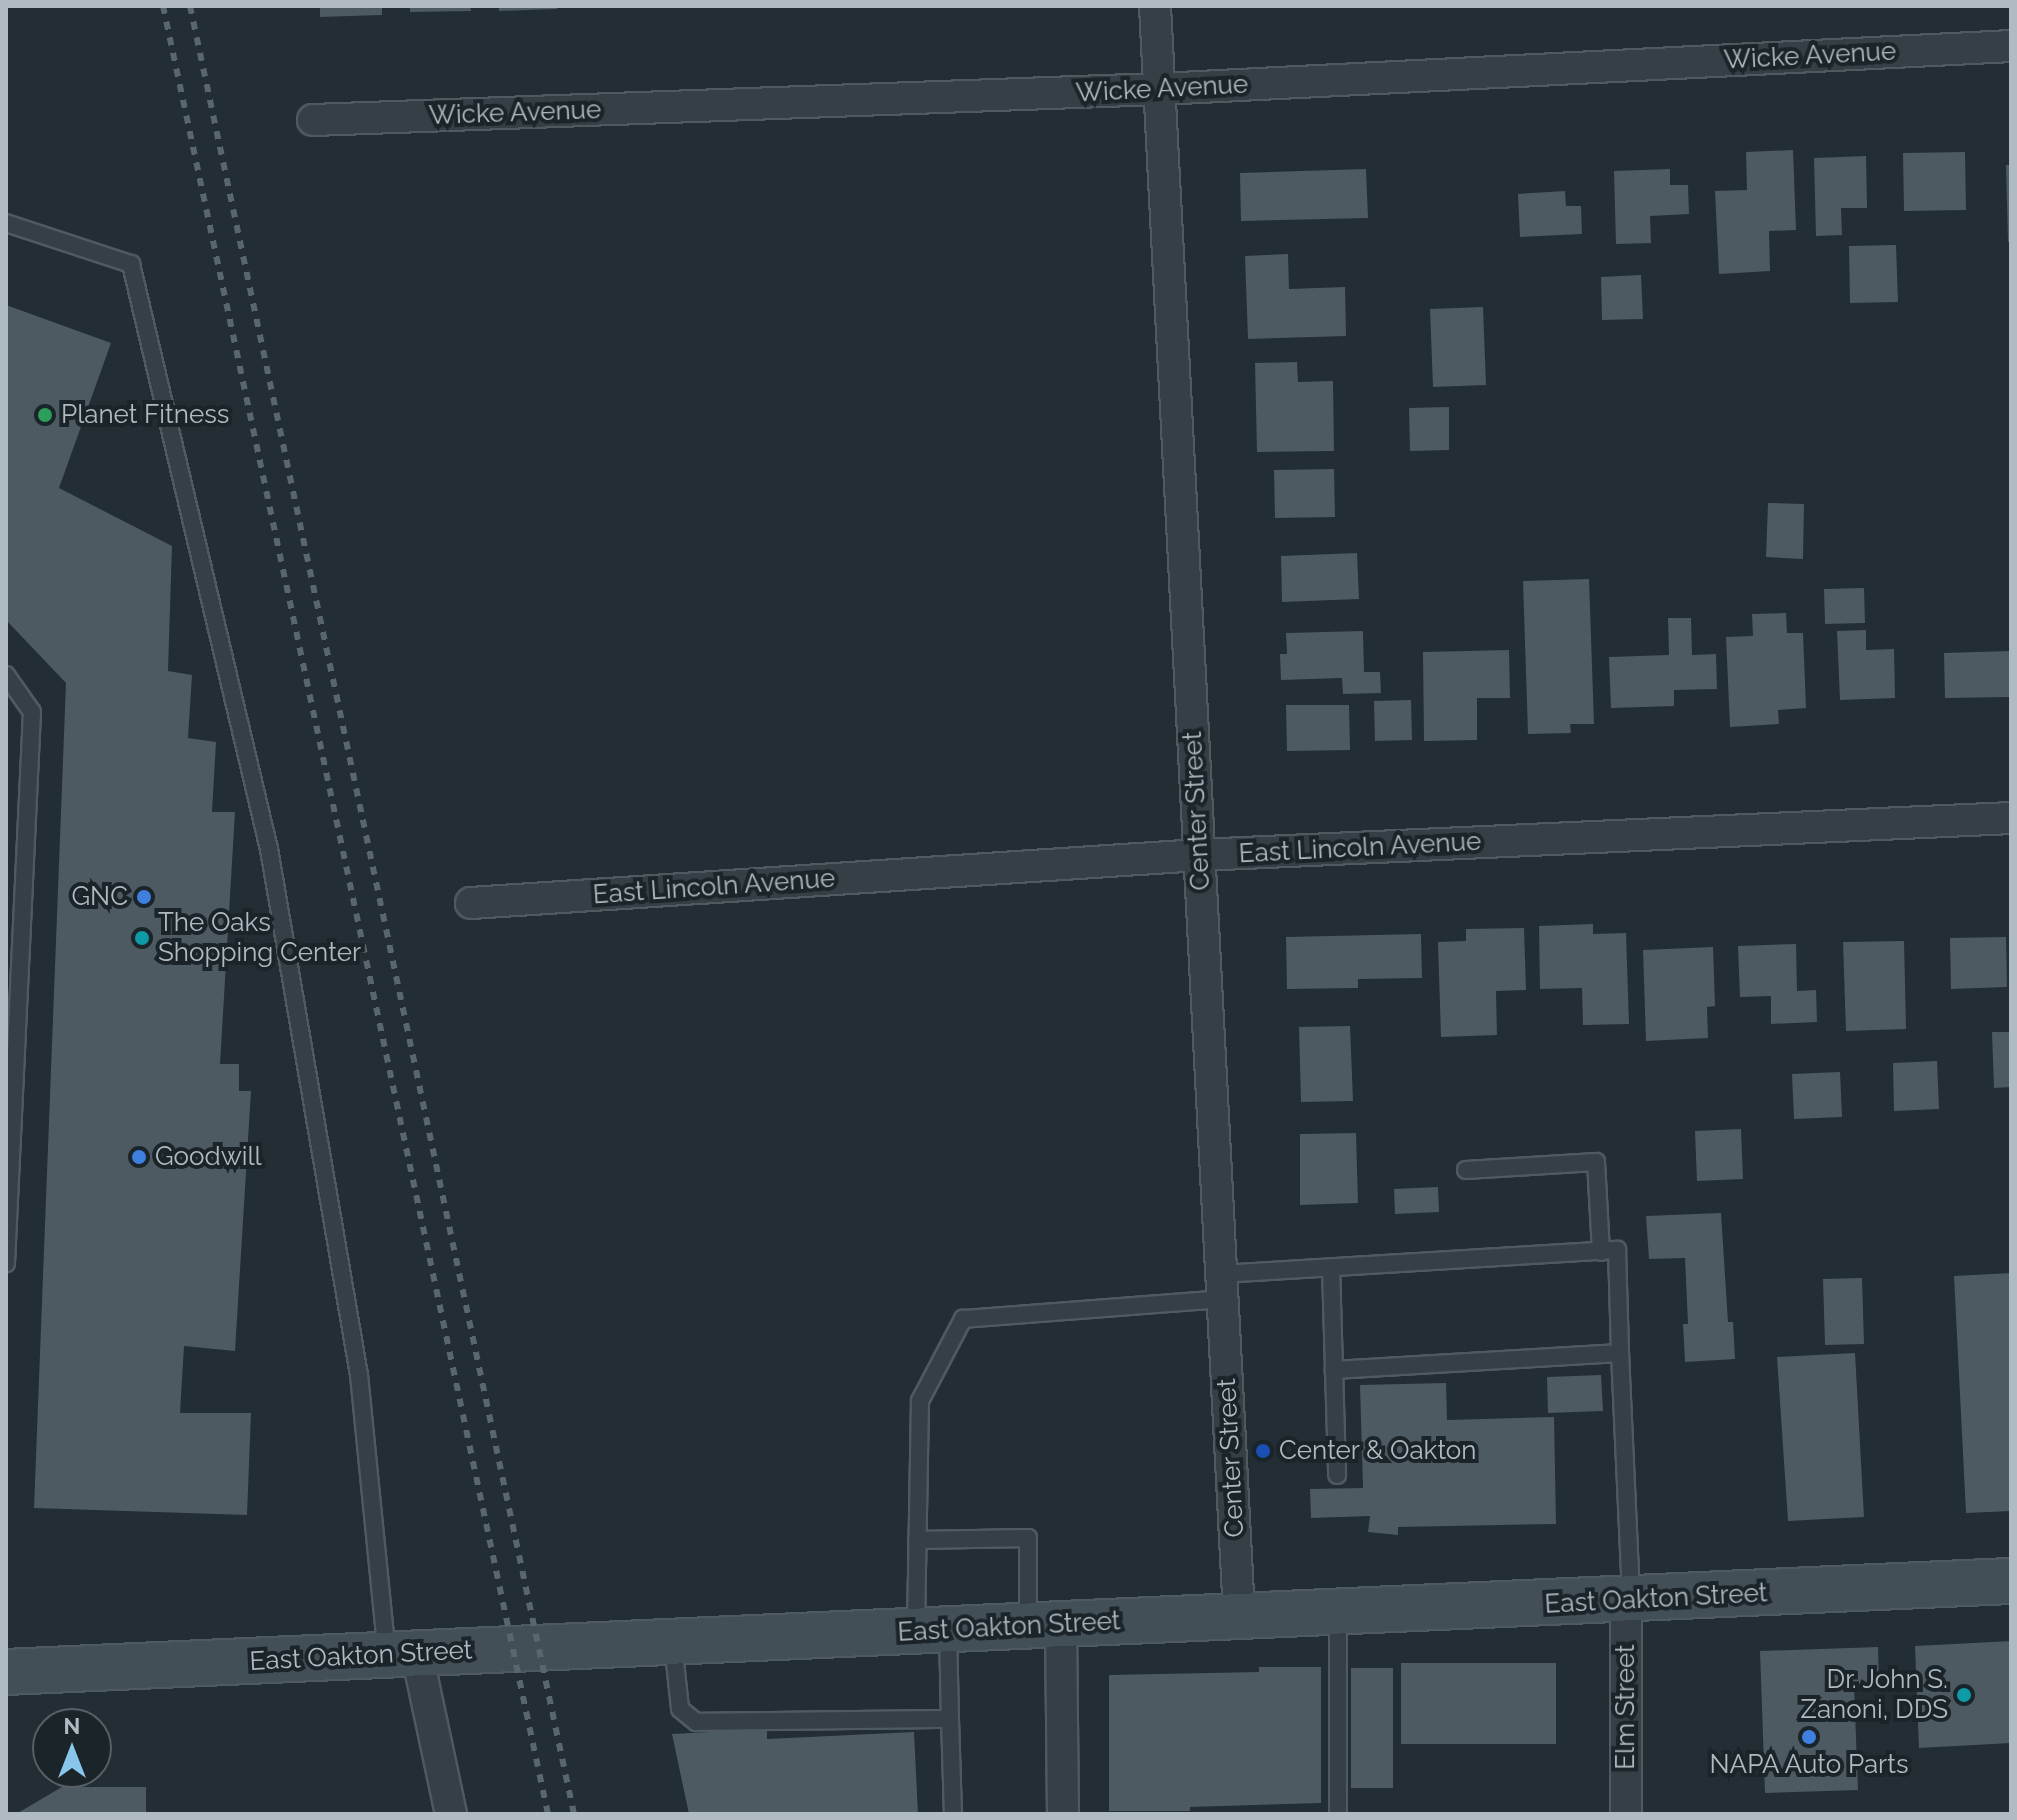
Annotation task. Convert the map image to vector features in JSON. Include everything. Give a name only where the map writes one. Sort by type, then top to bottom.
[{"type":"main road","name":"East Oakton Street","points":[[6,1672],[2011,1581]]},
{"type":"street","name":"Center Street","points":[[1155,6],[1239,1616]]},
{"type":"street","name":"Wicke Avenue","points":[[313,120],[1160,89],[2011,46]]},
{"type":"street","name":"East Lincoln Avenue","points":[[471,903],[1200,855],[2011,818]]},
{"type":"street","name":"Elm Street","points":[[1626,1814],[1629,1600]]},
{"type":"street","points":[[1045,1625],[1063,1814]]},
{"type":"street","points":[[402,1654],[451,1814]]},
{"type":"lane","points":[[6,223],[131,264],[269,849],[359,1375],[402,1654]]},
{"type":"lane","points":[[6,675],[32,712],[6,1263]]},
{"type":"lane","points":[[1466,1170],[1596,1162],[1601,1252]]},
{"type":"lane","points":[[953,1814],[950,1719],[917,1540],[920,1401],[963,1319],[1222,1287],[1331,1268],[1617,1250],[1629,1600]]},
{"type":"lane","points":[[1331,1268],[1337,1475]]},
{"type":"lane","points":[[1334,1370],[1620,1353]]},
{"type":"lane","points":[[917,1540],[1028,1538],[1045,1625]]},
{"type":"lane","points":[[1338,1612],[1338,1814]]},
{"type":"lane","points":[[673,1642],[680,1709],[696,1722],[950,1719]]},
{"type":"building","points":[[320,6],[382,6],[382,15],[320,17]]},
{"type":"building","points":[[410,6],[470,6],[471,11],[410,12]]},
{"type":"building","points":[[499,6],[557,6],[557,9],[499,11]]},
{"type":"building","points":[[1793,150],[1796,230],[1769,231],[1770,271],[1719,274],[1715,191],[1747,190],[1746,152]]},
{"type":"building","points":[[1965,152],[1966,210],[1904,211],[1903,153]]},
{"type":"building","points":[[1866,156],[1867,208],[1841,208],[1842,235],[1816,236],[1814,158]]},
{"type":"building","points":[[2006,165],[2011,165],[2011,242],[2008,242]]},
{"type":"building","points":[[1366,169],[1368,218],[1241,221],[1240,173]]},
{"type":"building","points":[[1670,169],[1670,185],[1688,185],[1689,214],[1650,216],[1651,243],[1616,244],[1614,171]]},
{"type":"building","points":[[1565,191],[1566,206],[1581,206],[1582,234],[1520,237],[1518,194]]},
{"type":"building","points":[[1896,245],[1898,302],[1850,303],[1849,246]]},
{"type":"building","points":[[1288,254],[1289,289],[1345,287],[1346,336],[1248,339],[1245,256]]},
{"type":"building","points":[[1641,275],[1643,319],[1602,320],[1601,277]]},
{"type":"building","name":"The Oaks Shopping Center","points":[[6,305],[111,343],[59,488],[172,546],[168,671],[192,675],[188,738],[216,742],[212,812],[235,812],[220,1064],[239,1064],[239,1091],[251,1091],[235,1351],[184,1346],[180,1413],[251,1413],[247,1515],[34,1508],[66,683],[6,620]]},
{"type":"building","points":[[1483,307],[1486,385],[1433,387],[1430,309]]},
{"type":"building","points":[[1297,362],[1298,382],[1333,381],[1334,451],[1257,452],[1255,363]]},
{"type":"building","points":[[1449,407],[1449,450],[1410,451],[1409,408]]},
{"type":"building","points":[[1334,469],[1335,517],[1275,518],[1274,470]]},
{"type":"building","points":[[1768,503],[1804,504],[1803,559],[1766,557]]},
{"type":"building","points":[[1357,553],[1359,599],[1282,602],[1281,556]]},
{"type":"building","points":[[1589,579],[1594,724],[1570,724],[1571,733],[1528,734],[1523,581]]},
{"type":"building","points":[[1864,588],[1865,623],[1825,624],[1824,589]]},
{"type":"building","points":[[1786,613],[1787,633],[1803,633],[1806,708],[1778,710],[1779,724],[1730,727],[1726,637],[1753,636],[1752,614]]},
{"type":"building","points":[[1668,618],[1691,618],[1692,655],[1716,654],[1717,689],[1674,690],[1674,706],[1611,708],[1609,657],[1669,655]]},
{"type":"building","points":[[1866,630],[1866,650],[1894,649],[1895,698],[1840,700],[1837,631]]},
{"type":"building","points":[[1363,631],[1364,672],[1380,672],[1381,693],[1343,694],[1342,678],[1281,680],[1280,654],[1287,654],[1286,633]]},
{"type":"building","points":[[1509,650],[1510,698],[1477,698],[1477,740],[1424,741],[1423,652]]},
{"type":"building","points":[[2009,651],[2010,697],[1945,698],[1944,653]]},
{"type":"building","points":[[1411,700],[1412,740],[1375,741],[1374,701]]},
{"type":"building","points":[[1286,705],[1349,705],[1350,750],[1287,751]]},
{"type":"building","points":[[1593,924],[1593,934],[1626,933],[1629,1024],[1583,1025],[1582,988],[1540,989],[1539,926]]},
{"type":"building","points":[[1524,928],[1526,990],[1496,991],[1497,1035],[1441,1037],[1438,942],[1466,941],[1466,929]]},
{"type":"building","points":[[1421,934],[1422,978],[1358,979],[1358,988],[1287,989],[1286,937]]},
{"type":"building","points":[[2006,937],[2007,987],[1951,989],[1950,938]]},
{"type":"building","points":[[1904,941],[1906,1029],[1846,1031],[1843,942]]},
{"type":"building","points":[[1796,944],[1797,991],[1816,990],[1817,1022],[1771,1024],[1771,996],[1740,997],[1738,946]]},
{"type":"building","points":[[1713,947],[1715,1006],[1707,1007],[1708,1038],[1646,1041],[1643,950]]},
{"type":"building","points":[[1350,1026],[1353,1101],[1301,1102],[1299,1027]]},
{"type":"building","points":[[1992,1032],[2011,1032],[2011,1087],[1994,1088]]},
{"type":"building","points":[[1937,1061],[1939,1109],[1894,1111],[1893,1063]]},
{"type":"building","points":[[1840,1072],[1842,1117],[1794,1119],[1792,1074]]},
{"type":"building","points":[[1741,1129],[1743,1179],[1697,1181],[1695,1131]]},
{"type":"building","points":[[1356,1133],[1358,1203],[1300,1205],[1300,1134]]},
{"type":"building","points":[[1438,1187],[1439,1212],[1395,1214],[1394,1189]]},
{"type":"building","points":[[1721,1213],[1728,1322],[1733,1322],[1735,1359],[1685,1362],[1683,1324],[1688,1324],[1685,1258],[1649,1259],[1646,1216]]},
{"type":"building","points":[[2011,1273],[2011,1511],[1966,1513],[1954,1276]]},
{"type":"building","points":[[1862,1278],[1864,1344],[1825,1345],[1823,1279]]},
{"type":"building","points":[[1855,1353],[1864,1517],[1788,1521],[1777,1357]]},
{"type":"building","points":[[1601,1375],[1603,1411],[1548,1413],[1547,1377]]},
{"type":"building","points":[[1446,1383],[1447,1420],[1554,1417],[1556,1524],[1398,1527],[1398,1535],[1368,1532],[1370,1516],[1311,1518],[1310,1489],[1363,1488],[1360,1385]]},
{"type":"building","name":"Dr. John S. Zanoni, DDS","points":[[2011,1641],[2011,1743],[1919,1748],[1915,1646]]},
{"type":"building","name":"NAPA Auto Parts","points":[[1878,1647],[1879,1684],[1854,1685],[1858,1790],[1765,1793],[1760,1651]]},
{"type":"building","points":[[1401,1663],[1556,1663],[1556,1744],[1401,1744]]},
{"type":"building","points":[[1259,1667],[1321,1667],[1321,1803],[1190,1807],[1190,1811],[1109,1811],[1109,1675],[1259,1672]]},
{"type":"building","points":[[1351,1668],[1393,1668],[1393,1788],[1351,1788]]},
{"type":"building","points":[[767,1729],[767,1739],[914,1732],[918,1814],[689,1814],[672,1734]]},
{"type":"building","points":[[146,1787],[146,1814],[16,1814],[60,1788]]},
{"type":"railway","points":[[163,6],[548,1814]]},
{"type":"railway","points":[[190,6],[574,1814]]},
{"type":"place","name":"Planet Fitness","points":[[45,415]]},
{"type":"place","name":"GNC","points":[[144,897]]},
{"type":"place","name":"The Oaks Shopping Center","points":[[142,938]]},
{"type":"place","name":"Goodwill","points":[[139,1157]]},
{"type":"place","name":"Center & Oakton","points":[[1263,1451]]},
{"type":"place","name":"Dr. John S. Zanoni, DDS","points":[[1964,1695]]},
{"type":"place","name":"NAPA Auto Parts","points":[[1809,1737]]}]
